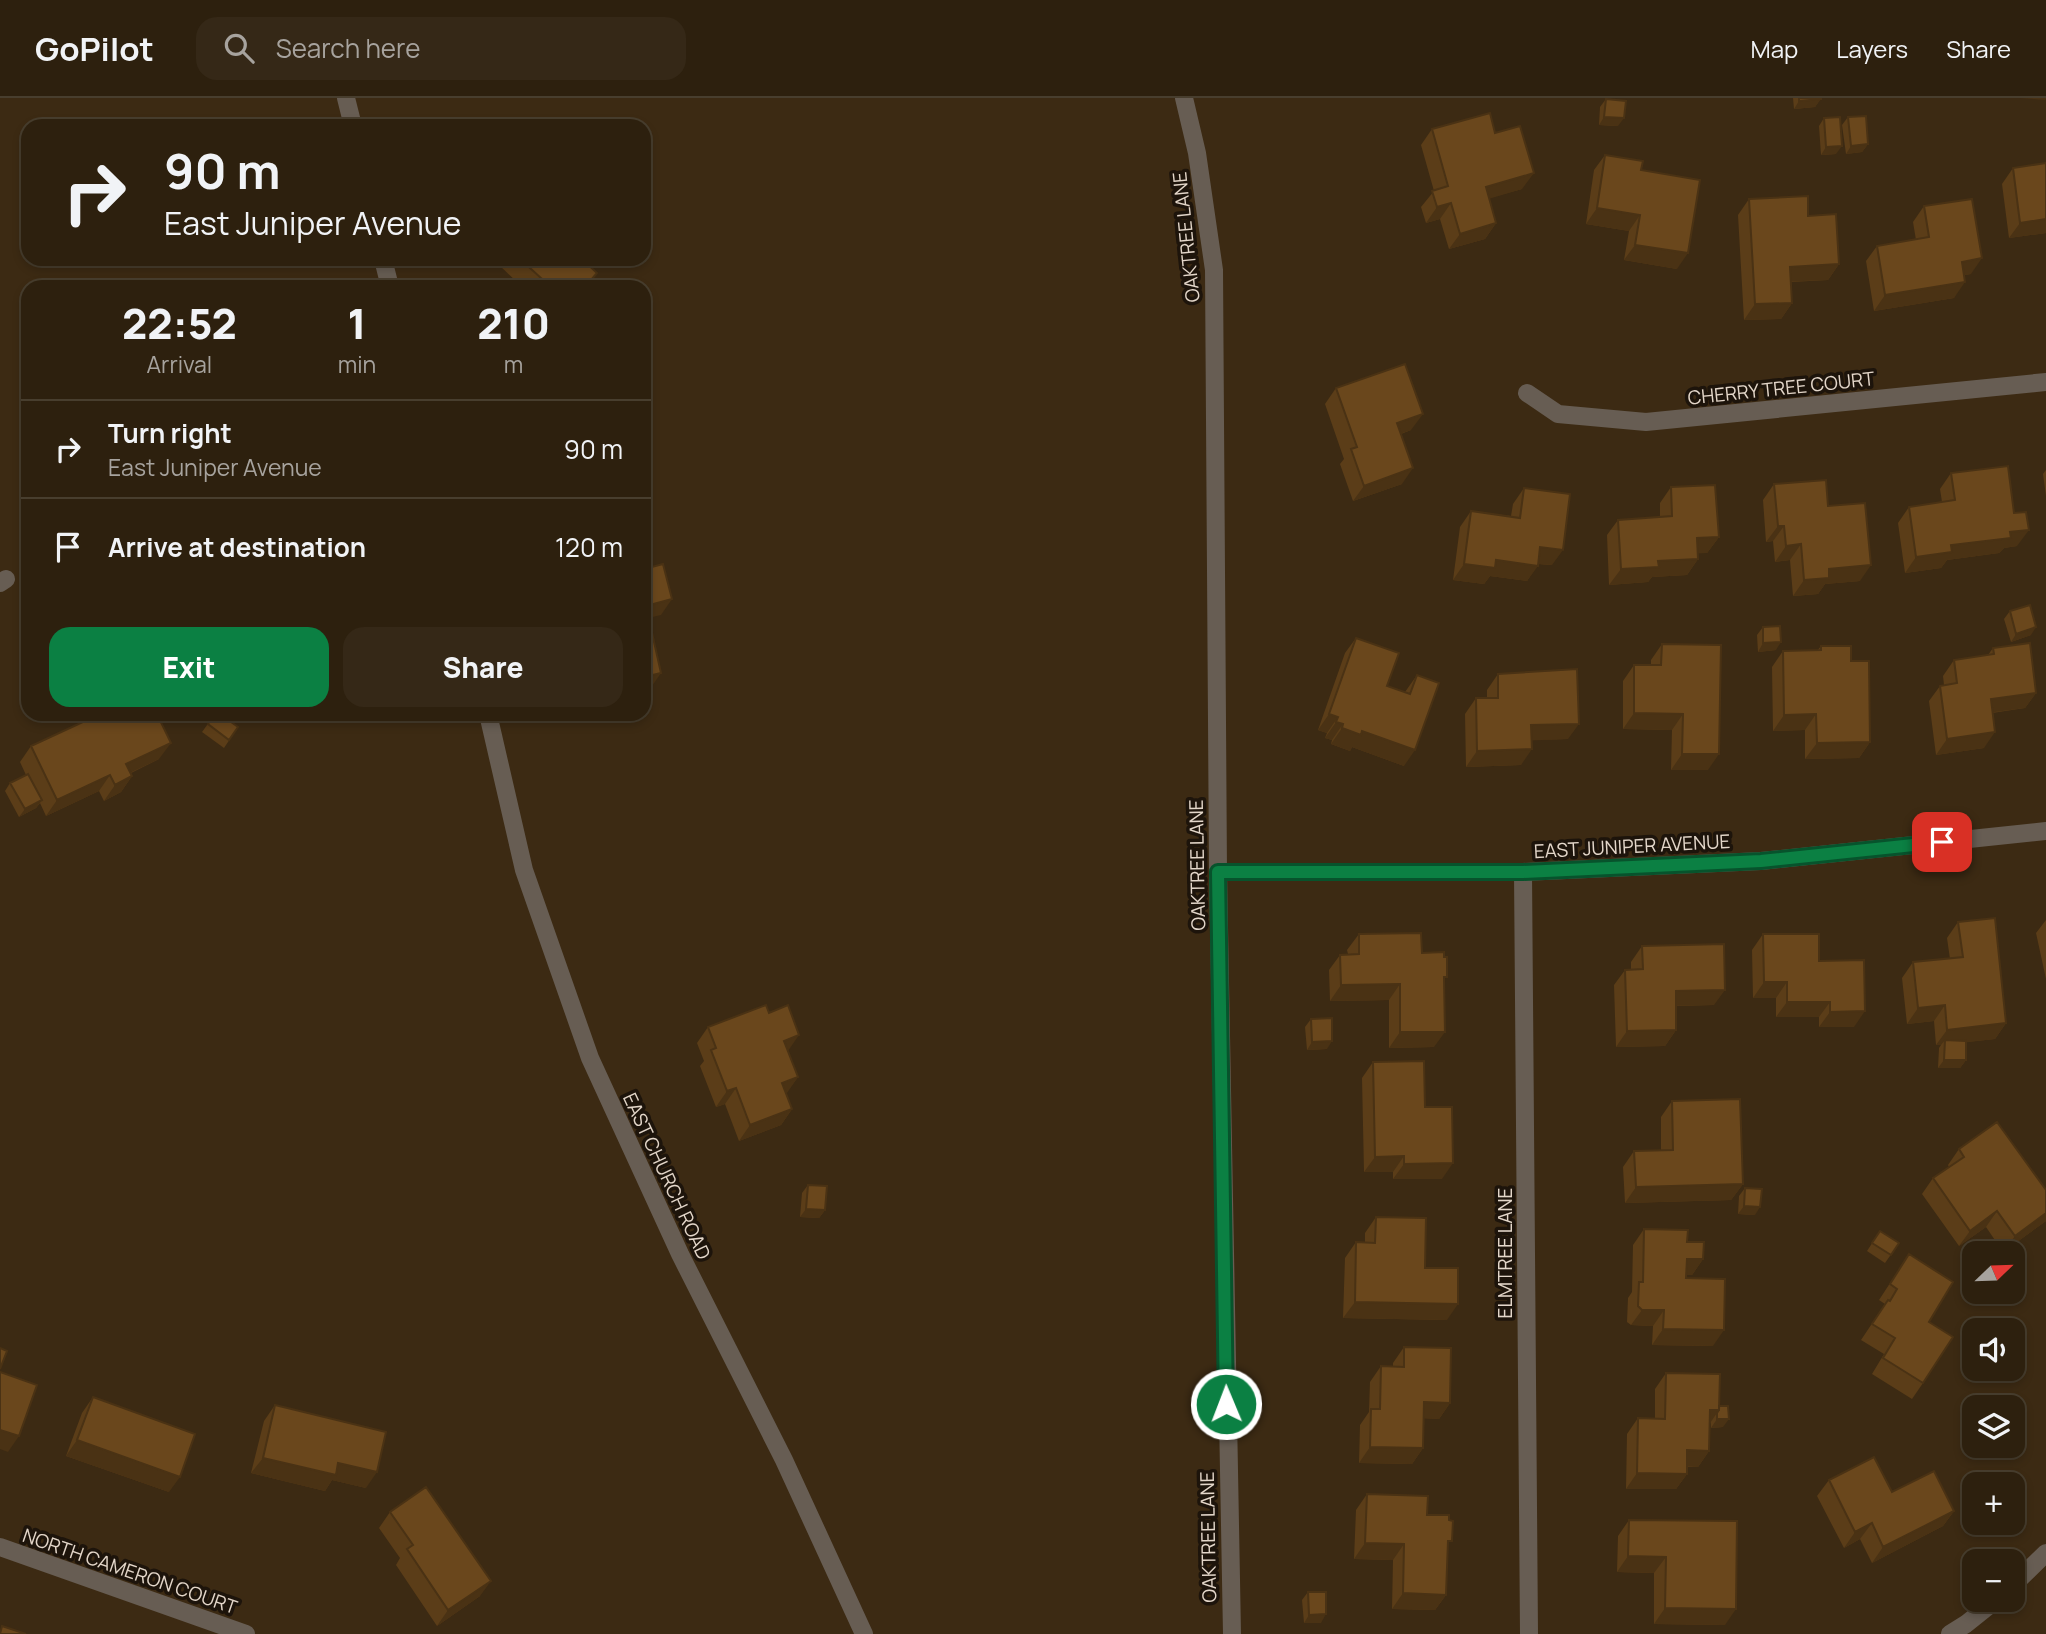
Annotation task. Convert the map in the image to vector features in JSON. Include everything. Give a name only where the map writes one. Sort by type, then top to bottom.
[{"type":"street","points":[[346,98],[351,119]]},
{"type":"street","name":"OAKTREE LANE","points":[[1184,98],[1197,153],[1214,270],[1218,872],[1231,1634]]},
{"type":"street","name":"CHERRY TREE COURT","points":[[1527,393],[1558,414],[1646,422],[2046,382]]},
{"type":"street","name":"EAST CHURCH ROAD","points":[[490,721],[524,870],[590,1058],[680,1254],[784,1460],[864,1634]]},
{"type":"street","name":"EAST JUNIPER AVENUE","points":[[1218,872],[1523,872],[1761,861],[2046,831]]},
{"type":"street","name":"ELMTREE LANE","points":[[1523,872],[1529,1634]]},
{"type":"street","name":"NORTH CAMERON COURT","points":[[0,1547],[246,1634]]},
{"type":"street","points":[[2025,1573],[2046,1553]]},
{"type":"street","points":[[1950,1634],[1981,1612]]},
{"type":"building","points":[[1799,98],[1821,98],[1821,99],[1799,101]]},
{"type":"building","points":[[1606,99],[1626,101],[1624,118],[1604,117]]},
{"type":"building","points":[[1490,113],[1495,133],[1520,126],[1534,173],[1486,187],[1496,223],[1460,234],[1451,203],[1437,207],[1432,191],[1448,186],[1432,129]]},
{"type":"building","points":[[1866,116],[1868,144],[1851,146],[1848,117]]},
{"type":"building","points":[[1840,117],[1842,146],[1826,147],[1824,118]]},
{"type":"building","points":[[1605,155],[1643,161],[1641,170],[1700,180],[1688,253],[1635,245],[1640,215],[1597,208]]},
{"type":"building","points":[[2046,163],[2046,219],[2020,223],[2013,168]]},
{"type":"building","points":[[1808,196],[1808,216],[1836,214],[1839,264],[1790,267],[1792,303],[1755,304],[1749,199]]},
{"type":"building","points":[[1972,199],[1982,258],[1962,262],[1965,282],[1885,295],[1877,246],[1929,237],[1924,206]]},
{"type":"building","points":[[528,266],[590,266],[597,273],[591,280],[539,280],[541,278]]},
{"type":"building","points":[[1405,364],[1423,414],[1397,423],[1413,468],[1364,486],[1351,449],[1357,447],[1336,388]]},
{"type":"building","points":[[2008,466],[2014,513],[2026,512],[2029,530],[2010,532],[2011,538],[1951,545],[1952,552],[1916,557],[1909,507],[1955,500],[1951,473]]},
{"type":"building","points":[[1826,480],[1828,506],[1865,503],[1871,565],[1829,569],[1829,578],[1804,580],[1801,544],[1786,546],[1784,526],[1778,526],[1774,484]]},
{"type":"building","points":[[1715,485],[1719,537],[1697,538],[1698,559],[1658,561],[1659,567],[1621,569],[1618,520],[1672,516],[1671,487]]},
{"type":"building","points":[[1524,488],[1570,494],[1563,550],[1540,547],[1538,566],[1496,560],[1495,568],[1464,564],[1471,511],[1520,518]]},
{"type":"building","points":[[663,564],[672,599],[651,605],[651,567]]},
{"type":"building","points":[[2030,605],[2036,627],[2016,634],[2010,611]]},
{"type":"building","points":[[1780,626],[1781,642],[1763,643],[1763,627]]},
{"type":"building","points":[[651,628],[661,673],[651,675]]},
{"type":"building","points":[[1356,638],[1399,653],[1387,686],[1410,694],[1417,675],[1439,683],[1415,750],[1362,731],[1361,735],[1342,728],[1343,724],[1336,722],[1338,717],[1329,714]]},
{"type":"building","points":[[2030,643],[2036,693],[1991,699],[1995,732],[1947,739],[1940,686],[1957,683],[1954,660],[1994,654],[1993,648]]},
{"type":"building","points":[[1662,644],[1721,645],[1719,754],[1682,754],[1683,714],[1634,713],[1634,665],[1661,665]]},
{"type":"building","points":[[1821,646],[1851,646],[1851,661],[1869,661],[1870,742],[1817,743],[1816,714],[1784,715],[1783,651],[1821,650]]},
{"type":"building","points":[[1577,669],[1579,724],[1531,725],[1532,749],[1477,751],[1476,698],[1498,698],[1498,674]]},
{"type":"building","points":[[85,721],[160,721],[171,743],[126,764],[132,776],[115,785],[110,775],[57,800],[31,746]]},
{"type":"building","points":[[210,721],[230,721],[238,727],[229,740],[208,724]]},
{"type":"building","points":[[28,774],[42,800],[25,809],[10,783]]},
{"type":"building","points":[[1995,918],[2006,1023],[1947,1030],[1945,1005],[1918,1008],[1913,962],[1963,957],[1958,922]]},
{"type":"building","points":[[1421,933],[1422,953],[1444,952],[1444,957],[1447,957],[1447,977],[1444,977],[1445,1032],[1400,1032],[1400,984],[1341,985],[1340,955],[1359,954],[1359,934]]},
{"type":"building","points":[[1763,934],[1819,934],[1819,961],[1864,960],[1865,1011],[1830,1012],[1830,1002],[1787,1002],[1787,982],[1764,982]]},
{"type":"building","points":[[1724,944],[1725,990],[1676,991],[1676,1030],[1627,1031],[1625,970],[1643,969],[1642,946]]},
{"type":"building","points":[[766,1005],[769,1013],[788,1005],[799,1035],[784,1041],[798,1077],[782,1083],[792,1109],[750,1125],[736,1088],[727,1091],[711,1050],[716,1048],[708,1027]]},
{"type":"building","points":[[1332,1018],[1332,1041],[1312,1042],[1311,1019]]},
{"type":"building","points":[[1945,1040],[1966,1041],[1966,1060],[1944,1060]]},
{"type":"building","points":[[1424,1061],[1425,1107],[1452,1107],[1453,1163],[1404,1164],[1404,1156],[1375,1157],[1373,1062]]},
{"type":"building","points":[[1740,1099],[1743,1184],[1636,1187],[1634,1151],[1673,1150],[1672,1101]]},
{"type":"building","points":[[1997,1122],[2046,1190],[2046,1213],[2015,1236],[1997,1211],[1970,1231],[1933,1178],[1964,1157],[1959,1149]]},
{"type":"building","points":[[808,1185],[827,1186],[825,1210],[806,1209]]},
{"type":"building","points":[[1745,1188],[1762,1189],[1760,1207],[1744,1206]]},
{"type":"building","points":[[1376,1217],[1426,1218],[1425,1268],[1458,1268],[1458,1304],[1355,1302],[1356,1242],[1375,1243]]},
{"type":"building","points":[[1644,1229],[1688,1230],[1687,1242],[1704,1242],[1703,1259],[1687,1259],[1686,1278],[1725,1279],[1724,1330],[1663,1329],[1664,1310],[1642,1310],[1638,1306],[1639,1282],[1643,1282]]},
{"type":"building","points":[[1880,1231],[1899,1243],[1891,1255],[1872,1243]]},
{"type":"building","points":[[1909,1254],[1953,1282],[1929,1322],[1953,1337],[1923,1383],[1883,1358],[1895,1338],[1872,1324],[1897,1289],[1890,1284]]},
{"type":"building","points":[[1404,1347],[1451,1348],[1450,1403],[1424,1402],[1423,1448],[1370,1447],[1371,1409],[1380,1409],[1381,1366],[1404,1367]]},
{"type":"building","points":[[0,1348],[7,1351],[0,1369]]},
{"type":"building","points":[[0,1372],[37,1385],[19,1436],[0,1430]]},
{"type":"building","points":[[1666,1373],[1720,1374],[1719,1410],[1710,1410],[1709,1451],[1687,1450],[1687,1474],[1637,1473],[1638,1418],[1665,1419]]},
{"type":"building","points":[[93,1397],[195,1434],[180,1477],[77,1440]]},
{"type":"building","points":[[275,1405],[386,1432],[377,1472],[338,1463],[336,1475],[263,1458]]},
{"type":"building","points":[[1719,1406],[1728,1406],[1729,1419],[1717,1419]]},
{"type":"building","points":[[1874,1457],[1892,1492],[1934,1471],[1954,1511],[1883,1547],[1872,1523],[1855,1532],[1829,1480]]},
{"type":"building","points":[[426,1487],[491,1581],[448,1610],[407,1549],[413,1545],[390,1512]]},
{"type":"building","points":[[1367,1494],[1428,1496],[1427,1515],[1449,1515],[1449,1520],[1453,1521],[1452,1541],[1448,1541],[1446,1595],[1403,1593],[1404,1544],[1365,1543]]},
{"type":"building","points":[[1629,1520],[1737,1521],[1736,1609],[1665,1608],[1666,1557],[1628,1556]]},
{"type":"building","points":[[1308,1592],[1326,1592],[1326,1614],[1309,1615]]},
{"type":"building","points":[[2,1626],[26,1634],[0,1634]]},
{"type":"route","points":[[1226,1404],[1218,872],[1523,872],[1761,861],[1942,842]]}]
